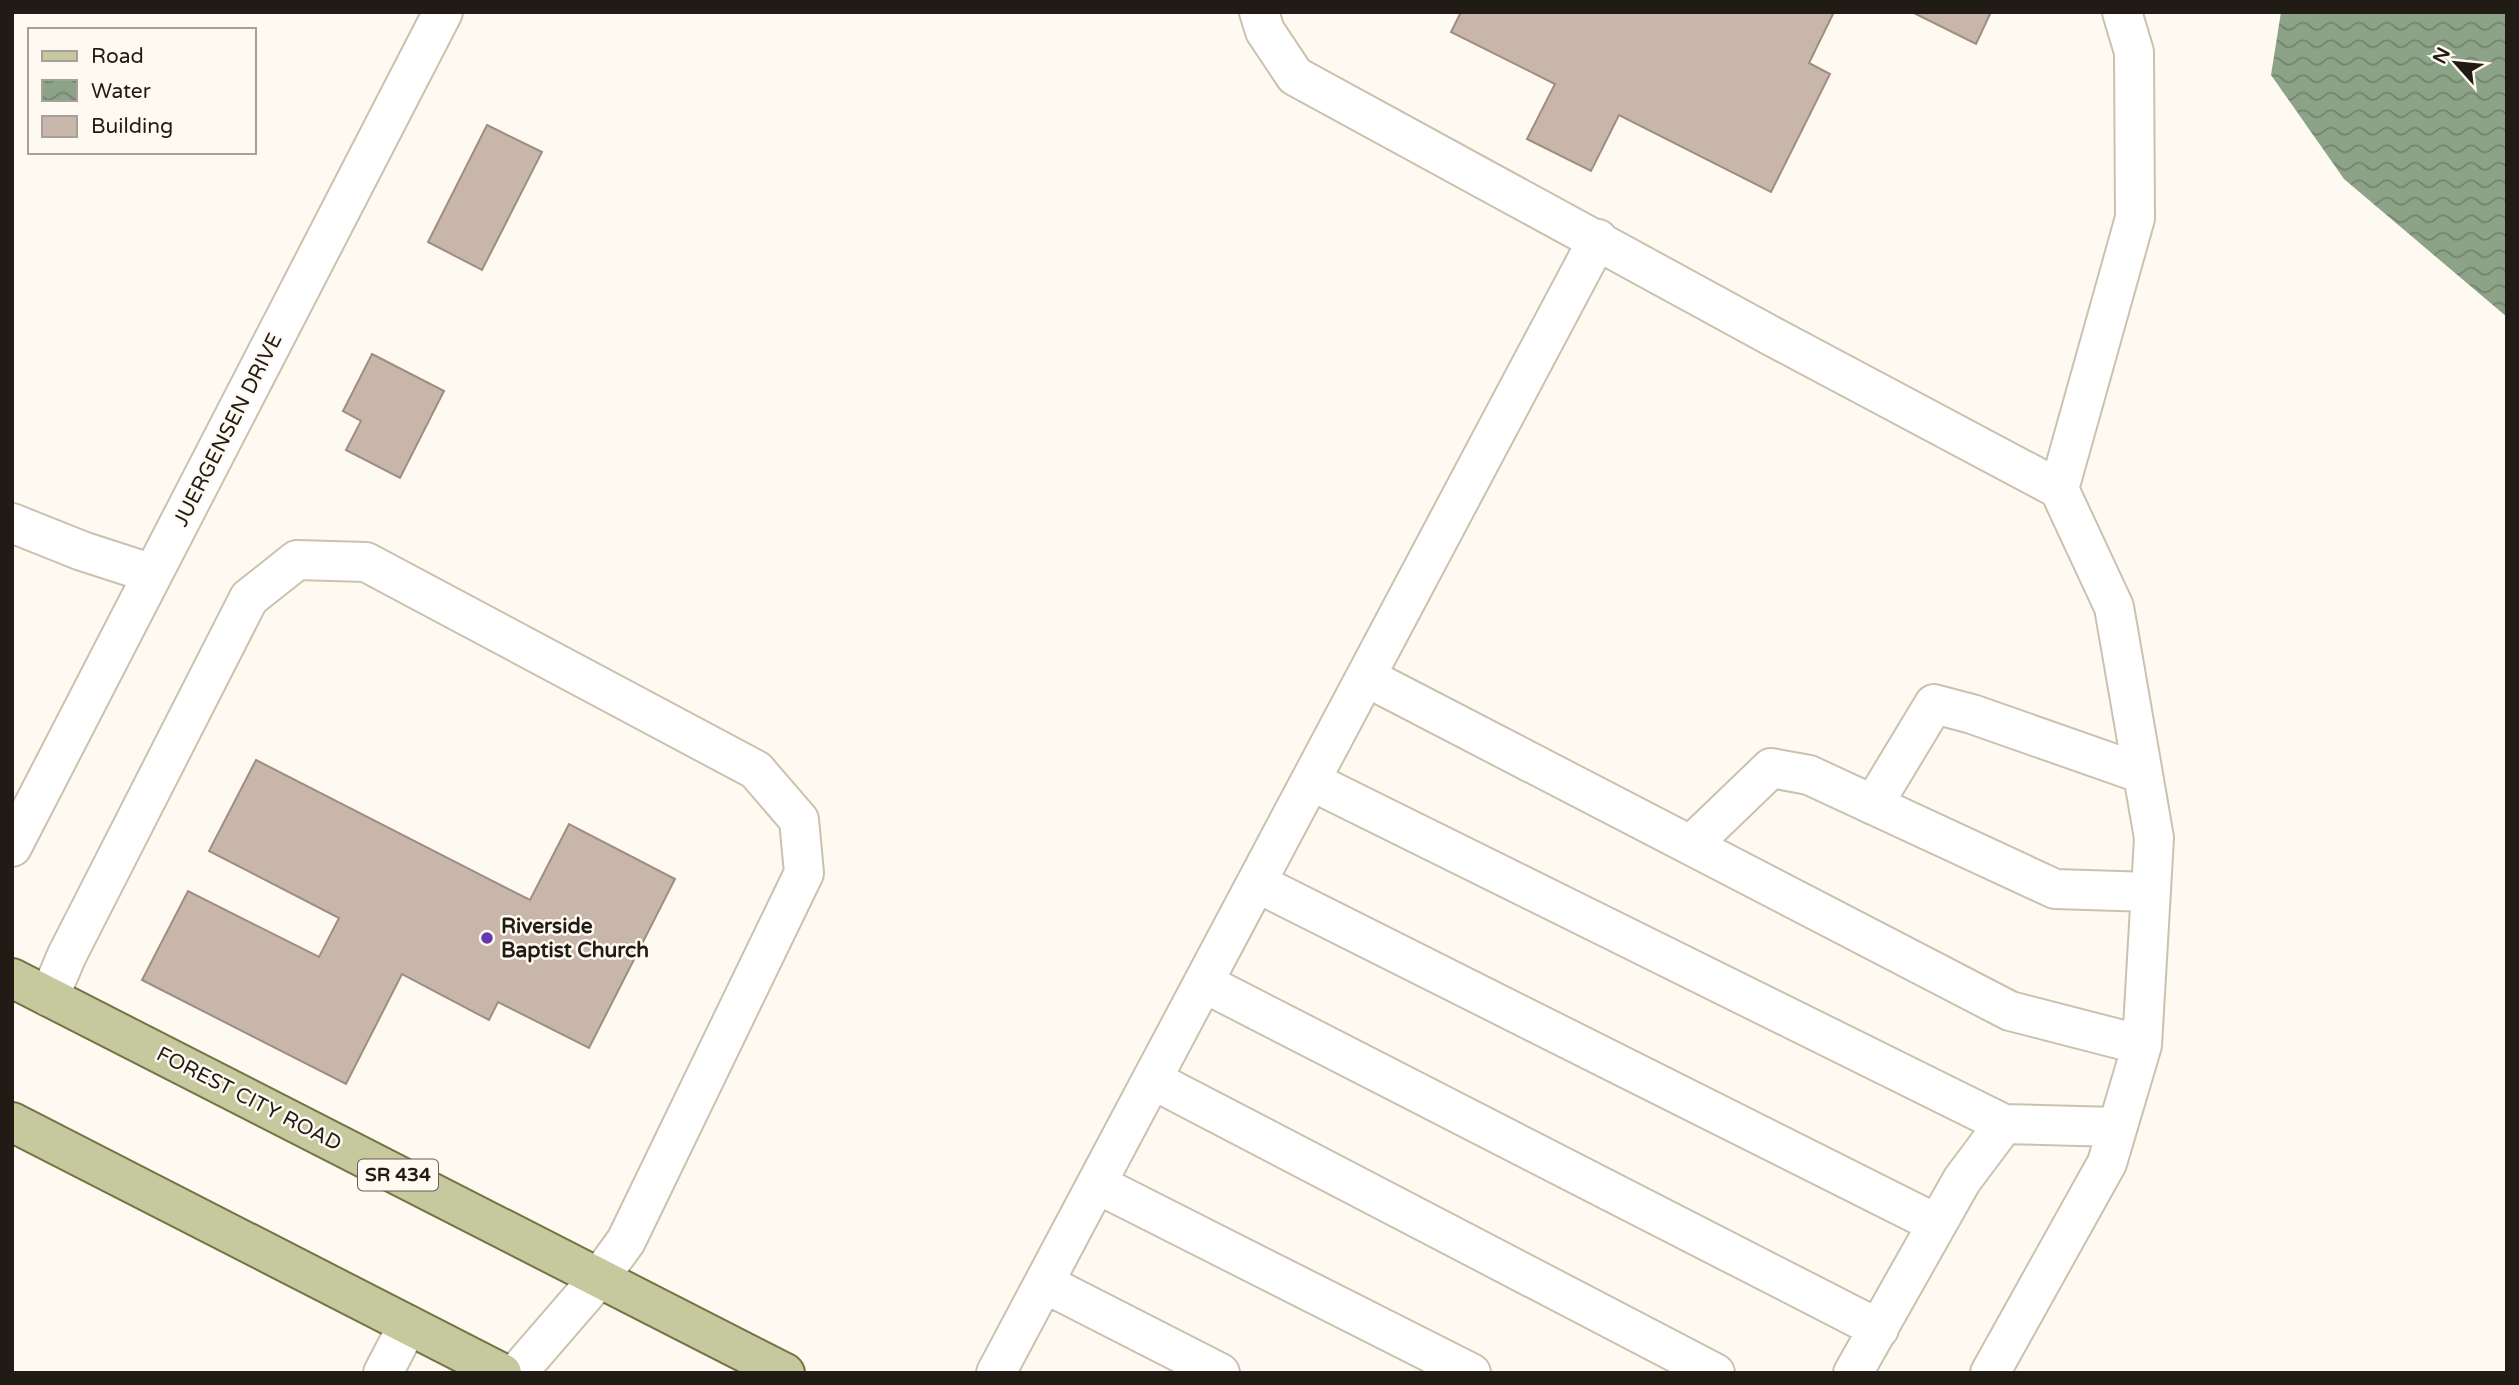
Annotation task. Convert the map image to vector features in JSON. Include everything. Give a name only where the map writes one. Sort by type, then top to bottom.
[{"type":"main road","name":"FOREST CITY ROAD","points":[[12,978],[785,1373]]},
{"type":"main road","points":[[12,1122],[502,1373]]},
{"type":"street","name":"JUERGENSEN DRIVE","points":[[12,847],[443,12]]},
{"type":"street","points":[[1259,12],[1265,31],[1295,76],[1777,339],[2059,489],[2115,607],[2154,838],[2142,1045],[2107,1163],[1990,1373]]},
{"type":"street","points":[[2059,489],[2135,218],[2133,52],[2122,12]]},
{"type":"street","points":[[996,1373],[1598,239]]},
{"type":"street","points":[[12,523],[82,551],[153,574]]},
{"type":"street","points":[[49,997],[67,954],[249,598],[297,560],[366,562],[756,770],[800,820],[804,873],[626,1241],[599,1278],[517,1373]]},
{"type":"street","points":[[1366,677],[2010,1011],[2142,1045]]},
{"type":"street","points":[[1873,805],[1934,704],[1972,714],[2143,774]]},
{"type":"street","points":[[1691,845],[1770,768],[1810,775],[2055,889],[2151,892]]},
{"type":"street","points":[[1311,781],[2004,1124],[2118,1127]]},
{"type":"street","points":[[1257,883],[1937,1224]]},
{"type":"street","points":[[1204,983],[1879,1329]]},
{"type":"street","points":[[1153,1080],[1715,1373]]},
{"type":"street","points":[[1853,1373],[1962,1180],[2004,1124]]},
{"type":"street","points":[[1097,1184],[1471,1373]]},
{"type":"street","points":[[1044,1283],[1220,1373]]},
{"type":"street","points":[[383,1373],[408,1325]]},
{"type":"water","points":[[2281,12],[2507,12],[2507,317],[2344,179],[2271,75]]},
{"type":"building","points":[[1461,12],[1834,12],[1809,63],[1830,74],[1771,192],[1619,115],[1591,171],[1527,139],[1555,84],[1451,32]]},
{"type":"building","points":[[1912,12],[1991,12],[1976,44]]},
{"type":"building","points":[[487,125],[542,152],[482,270],[428,242]]},
{"type":"building","points":[[372,354],[444,391],[400,478],[346,450],[361,421],[343,411]]},
{"type":"building","name":"Riverside Baptist Church","points":[[256,760],[530,900],[569,824],[675,879],[589,1048],[498,1002],[489,1020],[402,974],[346,1084],[142,980],[188,891],[319,957],[339,918],[209,851]]},
{"type":"place","name":"Riverside Baptist Church","points":[[487,938]]}]
